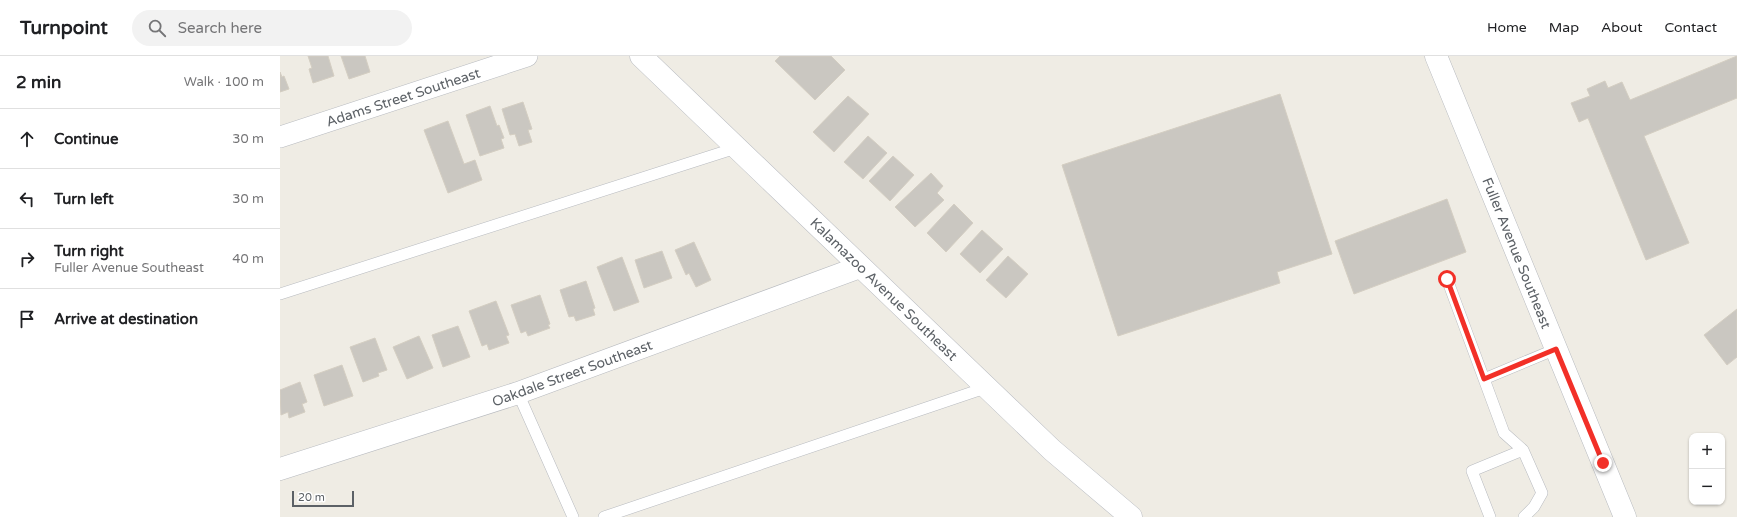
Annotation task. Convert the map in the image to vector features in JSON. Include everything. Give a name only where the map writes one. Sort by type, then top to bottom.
[{"type":"street","name":"Adams Street Southeast","points":[[280,138],[527,56]]},
{"type":"street","name":"Kalamazoo Avenue Southeast","points":[[641,56],[1052,450],[1127,516]]},
{"type":"street","name":"Fuller Avenue Southeast","points":[[1436,56],[1625,517]]},
{"type":"street","name":"Oakdale Street Southeast","points":[[280,469],[518,393],[860,267]]},
{"type":"lane","points":[[280,294],[736,148]]},
{"type":"lane","points":[[1447,279],[1504,433],[1523,450],[1542,493],[1534,507],[1524,517]]},
{"type":"lane","points":[[1484,379],[1556,349]]},
{"type":"lane","points":[[604,517],[988,387]]},
{"type":"lane","points":[[518,393],[573,517]]},
{"type":"lane","points":[[1490,517],[1472,471],[1523,450]]},
{"type":"building","points":[[308,56],[328,56],[334,76],[313,83],[309,69],[312,68]]},
{"type":"building","points":[[341,56],[365,56],[370,72],[349,79]]},
{"type":"building","points":[[780,56],[831,56],[845,70],[815,100],[775,61]]},
{"type":"building","points":[[1737,56],[1737,98],[1644,136],[1689,243],[1646,260],[1588,118],[1579,122],[1571,103],[1590,96],[1587,89],[1605,81],[1608,88],[1622,82],[1630,100]]},
{"type":"building","points":[[280,72],[282,77],[284,76],[289,89],[280,92]]},
{"type":"building","points":[[1280,94],[1332,254],[1277,272],[1280,283],[1118,336],[1062,165]]},
{"type":"building","points":[[848,96],[869,114],[834,152],[813,132]]},
{"type":"building","points":[[523,102],[532,129],[528,130],[532,142],[519,146],[515,134],[510,135],[502,109]]},
{"type":"building","points":[[490,106],[497,126],[499,125],[504,138],[501,139],[504,148],[480,156],[466,115]]},
{"type":"building","points":[[448,121],[464,164],[475,160],[482,180],[448,193],[424,130]]},
{"type":"building","points":[[868,136],[887,153],[863,179],[844,162]]},
{"type":"building","points":[[893,156],[914,175],[890,201],[869,181]]},
{"type":"building","points":[[931,173],[943,186],[937,193],[944,200],[915,227],[895,207]]},
{"type":"building","points":[[1447,199],[1466,252],[1354,294],[1335,241]]},
{"type":"building","points":[[954,204],[973,223],[946,252],[927,233]]},
{"type":"building","points":[[982,230],[1003,249],[980,273],[960,254]]},
{"type":"building","points":[[694,242],[711,280],[696,287],[689,273],[686,275],[675,250]]},
{"type":"building","points":[[662,251],[672,278],[644,288],[635,260]]},
{"type":"building","points":[[1008,256],[1028,274],[1006,298],[986,280]]},
{"type":"building","points":[[622,257],[639,302],[614,311],[597,267]]},
{"type":"building","points":[[586,281],[595,308],[593,309],[595,315],[576,321],[574,316],[569,317],[560,290]]},
{"type":"building","points":[[540,295],[550,328],[528,336],[526,331],[521,333],[511,305]]},
{"type":"building","points":[[496,301],[509,335],[506,336],[509,343],[489,350],[487,344],[482,346],[469,311]]},
{"type":"building","points":[[1737,309],[1737,357],[1727,365],[1704,335]]},
{"type":"building","points":[[458,326],[470,357],[443,367],[432,335]]},
{"type":"building","points":[[419,336],[433,368],[407,379],[393,347]]},
{"type":"building","points":[[375,338],[387,370],[378,373],[379,376],[363,382],[350,347]]},
{"type":"building","points":[[342,365],[353,396],[324,406],[314,375]]},
{"type":"building","points":[[300,382],[307,402],[302,404],[305,412],[289,418],[288,412],[281,415],[280,390]]},
{"type":"route","points":[[1447,279],[1484,379],[1556,349],[1603,463]]}]
